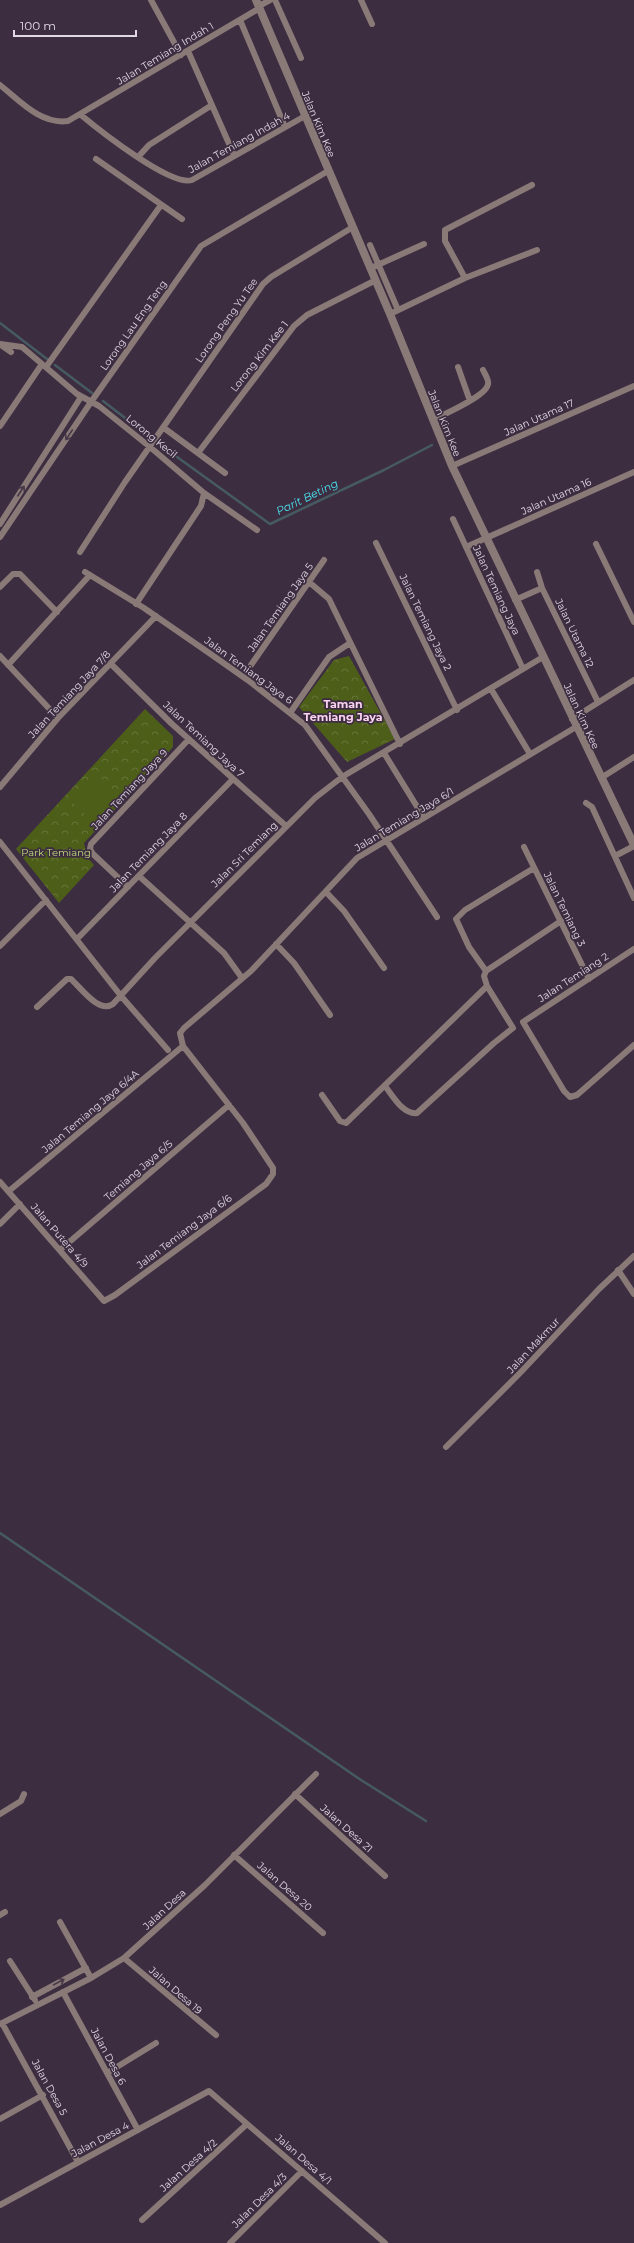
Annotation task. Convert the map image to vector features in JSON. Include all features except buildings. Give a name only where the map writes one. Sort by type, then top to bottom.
[{"type":"street","points":[[151,0],[181,55]]},
{"type":"street","name":"Jalan Temiang Indah 1","points":[[0,85],[35,113],[47,120],[58,123],[68,121],[82,115],[240,20],[258,5],[270,0]]},
{"type":"street","points":[[275,0],[301,58]]},
{"type":"street","points":[[361,0],[372,24]]},
{"type":"street","name":"Jalan Kim Kee","points":[[258,5],[328,171],[371,268],[452,466],[600,778],[634,845]]},
{"type":"street","points":[[240,20],[285,127]]},
{"type":"street","points":[[188,51],[234,155]]},
{"type":"street","points":[[138,157],[149,145],[212,105]]},
{"type":"street","name":"Jalan Temiang Indah 4","points":[[82,115],[99,130],[138,157],[178,180],[187,182],[305,116]]},
{"type":"street","points":[[96,159],[182,219]]},
{"type":"street","name":"Lorong Lau Eng Teng","points":[[0,537],[94,397],[201,246],[328,171]]},
{"type":"street","points":[[465,278],[445,241],[445,230],[532,185]]},
{"type":"street","points":[[0,426],[48,363],[161,205]]},
{"type":"street","name":"Lorong Peng Yu Tee","points":[[80,552],[158,435],[263,284],[271,277],[353,228]]},
{"type":"street","points":[[371,268],[424,244]]},
{"type":"street","points":[[370,245],[398,310]]},
{"type":"street","points":[[390,314],[465,278],[537,250]]},
{"type":"street","name":"Lorong Kim Kee 1","points":[[198,453],[294,326],[307,315],[376,280]]},
{"type":"street","points":[[0,344],[11,352]]},
{"type":"street","name":"Lorong Kecil","points":[[0,344],[22,347],[48,363],[82,397],[94,397],[99,406],[152,444],[204,493],[258,530]]},
{"type":"street","points":[[458,367],[470,401]]},
{"type":"street","points":[[433,420],[470,401],[487,390],[488,382],[483,370]]},
{"type":"street","name":"Jalan Utama 17","points":[[452,466],[634,386]]},
{"type":"street","points":[[0,524],[82,397]]},
{"type":"street","points":[[164,428],[225,473]]},
{"type":"street","name":"Jalan Utama 16","points":[[466,547],[634,472]]},
{"type":"street","points":[[136,604],[201,506],[204,493]]},
{"type":"street","name":"Jalan Temiang Jaya","points":[[453,519],[523,669]]},
{"type":"street","name":"Jalan Temiang Jaya 2","points":[[376,543],[457,710]]},
{"type":"street","points":[[596,544],[634,622]]},
{"type":"street","name":"Jalan Temiang Jaya 5","points":[[251,665],[324,560]]},
{"type":"street","name":"Jalan Utama 12","points":[[537,572],[542,588],[598,702]]},
{"type":"street","points":[[0,587],[13,574],[20,574],[57,612],[8,665]]},
{"type":"street","name":"Jalan Temiang Jaya 6","points":[[57,612],[88,574],[156,616],[242,676],[290,713],[313,735],[386,840],[437,917]]},
{"type":"street","points":[[309,582],[329,599],[400,744]]},
{"type":"street","points":[[515,600],[542,588]]},
{"type":"street","name":"Jalan Temiang Jaya 7/8","points":[[0,787],[58,718],[156,616]]},
{"type":"street","points":[[290,713],[329,657],[350,643]]},
{"type":"street","points":[[0,656],[58,718]]},
{"type":"street","name":"Jalan Sri Temiang","points":[[37,1007],[67,979],[71,979],[99,1006],[110,1006],[191,922],[315,798],[342,777],[457,710],[543,657]]},
{"type":"street","name":"Jalan Temiang Jaya 7","points":[[111,664],[189,740],[286,826]]},
{"type":"street","name":"Jalan Temiang Jaya 6/1","points":[[183,1046],[180,1039],[184,1028],[242,978],[358,858],[530,754],[574,723],[598,702],[634,680]]},
{"type":"street","points":[[491,689],[530,754]]},
{"type":"street","name":"Jalan Temiang Jaya 9","points":[[128,887],[93,854],[90,849],[91,844],[189,740]]},
{"type":"street","points":[[384,752],[424,818]]},
{"type":"street","points":[[600,778],[634,757]]},
{"type":"street","name":"Jalan Temiang Jaya 8","points":[[77,940],[233,779]]},
{"type":"street","points":[[586,803],[592,807],[634,898]]},
{"type":"street","points":[[0,842],[121,996],[168,1050]]},
{"type":"street","points":[[615,856],[634,845]]},
{"type":"street","name":"Jalan Temiang 3","points":[[524,847],[589,979]]},
{"type":"street","points":[[486,971],[469,947],[456,919],[465,910],[534,868]]},
{"type":"street","points":[[139,876],[224,953],[242,978]]},
{"type":"street","points":[[326,892],[344,911],[384,968]]},
{"type":"street","points":[[0,946],[46,900]]},
{"type":"street","points":[[385,1086],[405,1111],[411,1114],[417,1112],[494,1043],[513,1028],[487,986],[484,976],[486,971],[560,921]]},
{"type":"street","points":[[276,944],[294,963],[330,1015]]},
{"type":"street","name":"Jalan Temiang 2","points":[[634,949],[523,1022],[564,1091],[570,1097],[577,1095],[634,1045]]},
{"type":"street","points":[[322,1095],[340,1121],[346,1123],[487,986]]},
{"type":"street","points":[[183,1046],[229,1105]]},
{"type":"street","name":"Jalan Temiang Jaya 6/4A","points":[[9,1192],[183,1046]]},
{"type":"street","name":"Jalan Temiang Jaya 6/6","points":[[104,1301],[115,1295],[266,1184],[273,1174],[273,1168],[229,1105]]},
{"type":"street","name":"Temiang Jaya 6/5","points":[[60,1250],[229,1105]]},
{"type":"street","name":"Jalan Putera 4/9","points":[[0,1182],[104,1301]]},
{"type":"street","points":[[0,1224],[20,1204]]},
{"type":"street","name":"Jalan Makmur","points":[[446,1447],[520,1373],[618,1270],[634,1256]]},
{"type":"street","points":[[618,1270],[634,1294]]},
{"type":"street","name":"Jalan Desa","points":[[1,2023],[91,1978],[124,1958],[164,1923],[316,1774]]},
{"type":"street","points":[[0,1814],[21,1802],[24,1794]]},
{"type":"street","name":"Jalan Desa 21","points":[[295,1794],[385,1876]]},
{"type":"street","name":"Jalan Desa 20","points":[[234,1855],[323,1933]]},
{"type":"street","points":[[60,1922],[91,1978]]},
{"type":"street","name":"Jalan Desa 19","points":[[124,1958],[216,2035]]},
{"type":"street","points":[[10,1961],[32,1997],[38,2004]]},
{"type":"street","points":[[32,1997],[86,1968]]},
{"type":"street","name":"Jalan Desa 6","points":[[63,1992],[138,2130]]},
{"type":"street","name":"Jalan Desa 5","points":[[1,2023],[43,2095],[78,2162]]},
{"type":"street","points":[[107,2073],[156,2043]]},
{"type":"street","name":"Jalan Desa 4","points":[[0,2204],[209,2091]]},
{"type":"street","name":"Jalan Desa 4/1","points":[[209,2091],[385,2243]]},
{"type":"street","points":[[0,2119],[43,2095]]},
{"type":"street","name":"Jalan Desa 4/2","points":[[142,2220],[247,2124]]},
{"type":"street","name":"Jalan Desa 4/3","points":[[230,2243],[302,2171]]},
{"type":"green space","points":[[349,656],[395,739],[347,762],[299,707],[334,660]]},
{"type":"green space","name":"Park Temiang","points":[[145,709],[173,736],[173,747],[84,843],[87,857],[94,865],[59,903],[16,849]]},
{"type":"green space","points":[[97,774],[116,793],[91,820],[71,801]]},
{"type":"waterway","name":"Parit Beting","points":[[0,323],[47,359]]},
{"type":"waterway","name":"Parit Beting","points":[[55,365],[92,393]]},
{"type":"waterway","name":"Parit Beting","points":[[103,401],[150,437]]},
{"type":"waterway","name":"Parit Beting","points":[[159,444],[270,524],[384,470],[432,445]]},
{"type":"waterway","points":[[0,1533],[361,1780],[426,1821]]},
{"type":"district","name":"Taman Temiang Jaya","points":[[343,710]]}]
